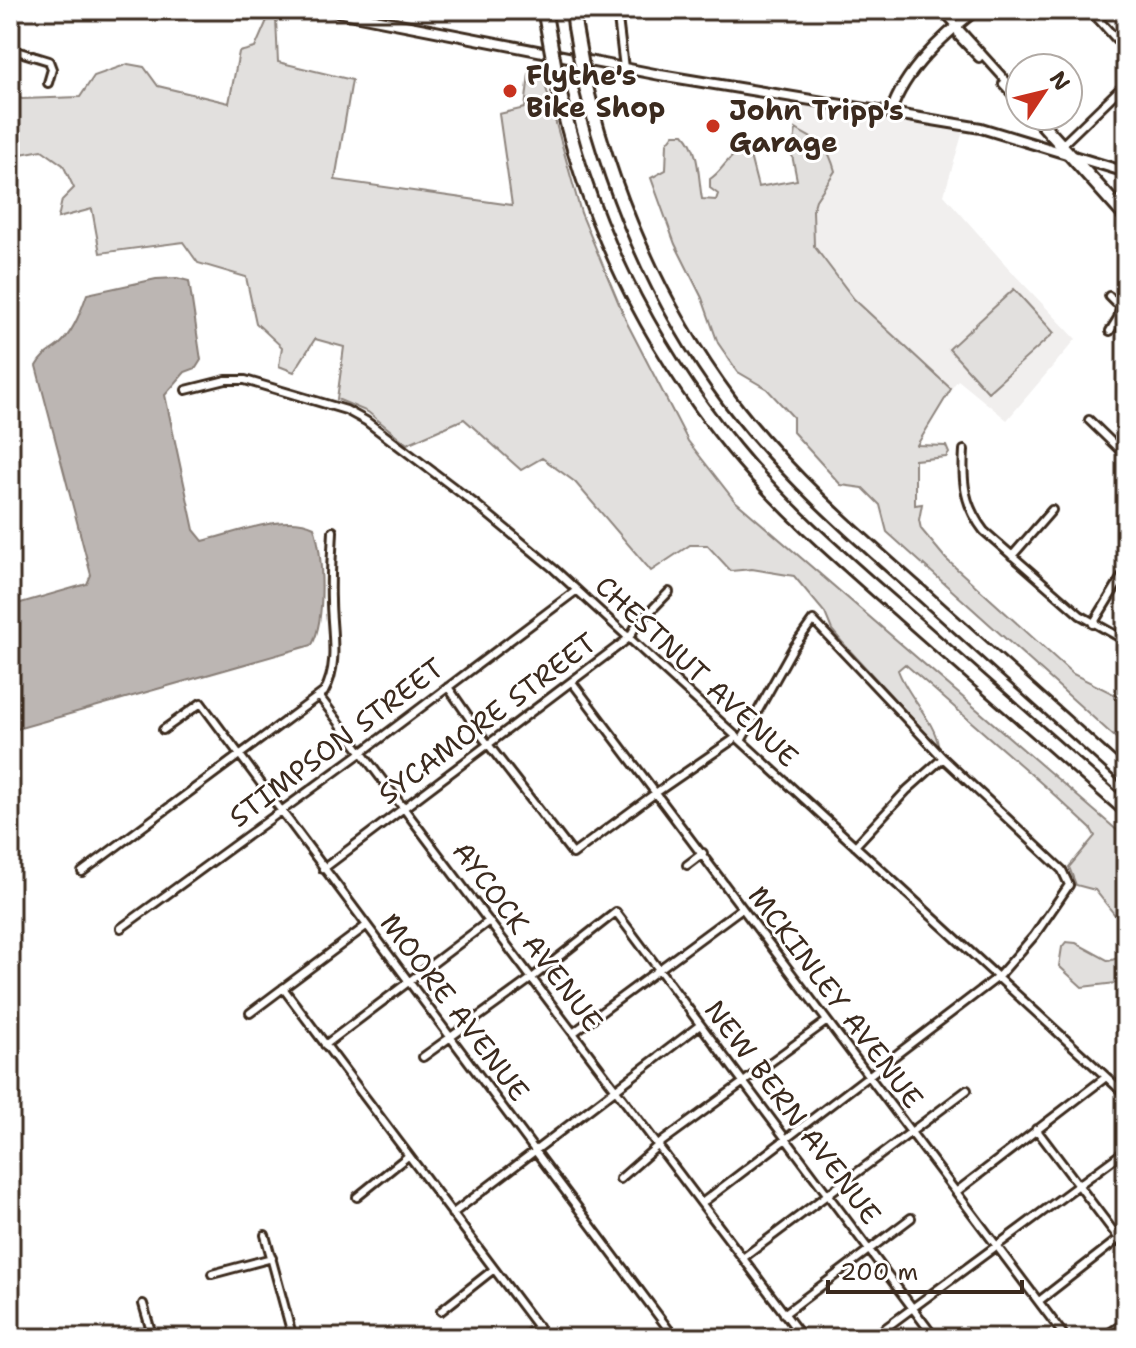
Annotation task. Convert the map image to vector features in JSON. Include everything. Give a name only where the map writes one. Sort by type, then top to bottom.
[{"type":"highway","points":[[573,10],[585,83],[614,184],[645,259],[690,342],[737,409],[774,454],[824,506],[1126,777]]},
{"type":"highway","points":[[545,12],[557,80],[585,182],[625,280],[679,374],[733,448],[816,536],[1126,810]]},
{"type":"street","points":[[328,10],[624,68],[981,128],[1067,150],[1126,172]]},
{"type":"street","points":[[617,10],[624,68]]},
{"type":"street","points":[[942,10],[1004,78]]},
{"type":"street","points":[[891,112],[907,80],[956,26],[976,10]]},
{"type":"street","points":[[1090,10],[1126,50]]},
{"type":"street","points":[[956,26],[959,37],[1004,86]]},
{"type":"street","points":[[10,49],[49,61],[52,69],[48,83]]},
{"type":"street","points":[[1067,150],[1126,83]]},
{"type":"street","points":[[1048,132],[1126,213]]},
{"type":"street","points":[[1052,132],[1126,221]]},
{"type":"street","points":[[1109,296],[1116,303],[1124,302],[1110,331]]},
{"type":"street","name":"CHESTNUT AVENUE","points":[[186,390],[226,380],[245,380],[326,403],[360,417],[518,537],[1126,1095]]},
{"type":"street","points":[[1089,420],[1126,456]]},
{"type":"street","points":[[964,450],[966,500],[984,531],[1062,601],[1093,624],[1126,641]]},
{"type":"street","points":[[1012,556],[1052,510]]},
{"type":"street","points":[[82,872],[319,696],[330,682],[334,659],[331,596],[333,531]]},
{"type":"street","points":[[1093,624],[1126,570]]},
{"type":"street","name":"STIMPSON STREET","points":[[121,928],[577,590]]},
{"type":"street","name":"SYCAMORE STREET","points":[[323,869],[629,638],[636,626],[669,592]]},
{"type":"street","points":[[448,687],[488,745],[573,854],[657,792],[739,739],[813,620],[943,758],[1062,870],[1069,885],[1034,936],[998,977],[702,1203]]},
{"type":"street","name":"MCKINLEY AVENUE","points":[[572,682],[1066,1338]]},
{"type":"street","name":"AYCOCK AVENUE","points":[[319,696],[803,1338]]},
{"type":"street","name":"MOORE AVENUE","points":[[163,730],[201,703],[675,1338]]},
{"type":"street","points":[[855,846],[907,790],[943,758]]},
{"type":"street","points":[[687,865],[703,853]]},
{"type":"street","points":[[573,1033],[742,908]]},
{"type":"street","name":"NEW BERN AVENUE","points":[[532,978],[616,912],[935,1338]]},
{"type":"street","points":[[325,1045],[489,921]]},
{"type":"street","points":[[250,1013],[366,926]]},
{"type":"street","points":[[423,1057],[532,978]]},
{"type":"street","points":[[283,988],[546,1338]]},
{"type":"street","points":[[620,1179],[658,1145],[827,1021]]},
{"type":"street","points":[[452,1214],[700,1025]]},
{"type":"street","points":[[956,1192],[1106,1077]]},
{"type":"street","points":[[743,1258],[967,1090]]},
{"type":"street","points":[[1036,1129],[1126,1248]]},
{"type":"street","points":[[872,1338],[1126,1150]]},
{"type":"street","points":[[357,1197],[408,1156]]},
{"type":"street","points":[[784,1314],[911,1218]]},
{"type":"street","points":[[1039,1301],[1126,1233]]},
{"type":"street","points":[[265,1235],[293,1338]]},
{"type":"street","points":[[212,1274],[272,1258]]},
{"type":"street","points":[[441,1311],[494,1269]]},
{"type":"street","points":[[143,1304],[153,1338]]},
{"type":"street","points":[[1102,1338],[1126,1322]]},
{"type":"street","points":[[523,1338],[538,1326]]},
{"type":"shaded area","points":[[268,18],[276,19],[278,62],[352,80],[335,180],[512,205],[499,114],[525,108],[529,74],[541,70],[581,213],[627,323],[688,441],[734,500],[1126,838],[1126,929],[1095,890],[1076,885],[1069,867],[1095,836],[1091,829],[905,664],[898,670],[932,727],[938,745],[842,642],[832,630],[825,613],[794,576],[752,569],[731,571],[707,545],[690,545],[651,571],[575,482],[542,458],[521,470],[464,419],[407,444],[368,412],[337,399],[344,347],[315,339],[294,372],[279,366],[282,347],[256,323],[246,277],[198,263],[183,242],[100,253],[92,209],[58,218],[62,200],[74,188],[63,165],[42,150],[10,156],[10,139],[16,127],[10,124],[10,94],[22,99],[80,97],[94,76],[128,64],[144,67],[158,86],[229,103],[239,52],[255,48]]},
{"type":"shaded area","points":[[790,99],[964,128],[944,195],[1076,339],[1007,420],[958,380],[951,389],[929,370],[854,299],[814,246],[813,210],[830,175],[822,143],[796,129]]},
{"type":"shaded area","points":[[796,129],[825,148],[835,171],[813,210],[814,246],[854,299],[951,389],[917,445],[946,446],[949,453],[946,457],[915,460],[915,505],[922,504],[921,529],[946,559],[1073,674],[1126,700],[1126,747],[887,532],[880,505],[863,488],[841,485],[793,432],[793,417],[767,389],[738,372],[718,343],[702,298],[675,244],[651,178],[666,170],[667,143],[674,134],[684,134],[696,156],[702,199],[716,200],[718,194],[710,188],[710,179],[731,157],[742,152],[749,152],[758,187],[797,180],[792,155]]},
{"type":"shaded area","points":[[156,279],[189,281],[201,360],[196,368],[185,372],[165,395],[194,530],[203,541],[274,523],[302,523],[314,527],[322,586],[319,619],[312,645],[10,731],[10,606],[87,584],[91,575],[36,366],[68,335],[87,294]]},
{"type":"shaded area","points":[[1014,289],[1054,333],[988,392],[949,349]]},
{"type":"shaded area","points":[[1126,939],[1126,987],[1116,983],[1082,987],[1059,966],[1062,947],[1066,942],[1076,943],[1109,961],[1118,958]]},
{"type":"place","name":"Flythe's Bike Shop","points":[[510,91]]},
{"type":"place","name":"John Tripp's Garage","points":[[713,126]]}]
